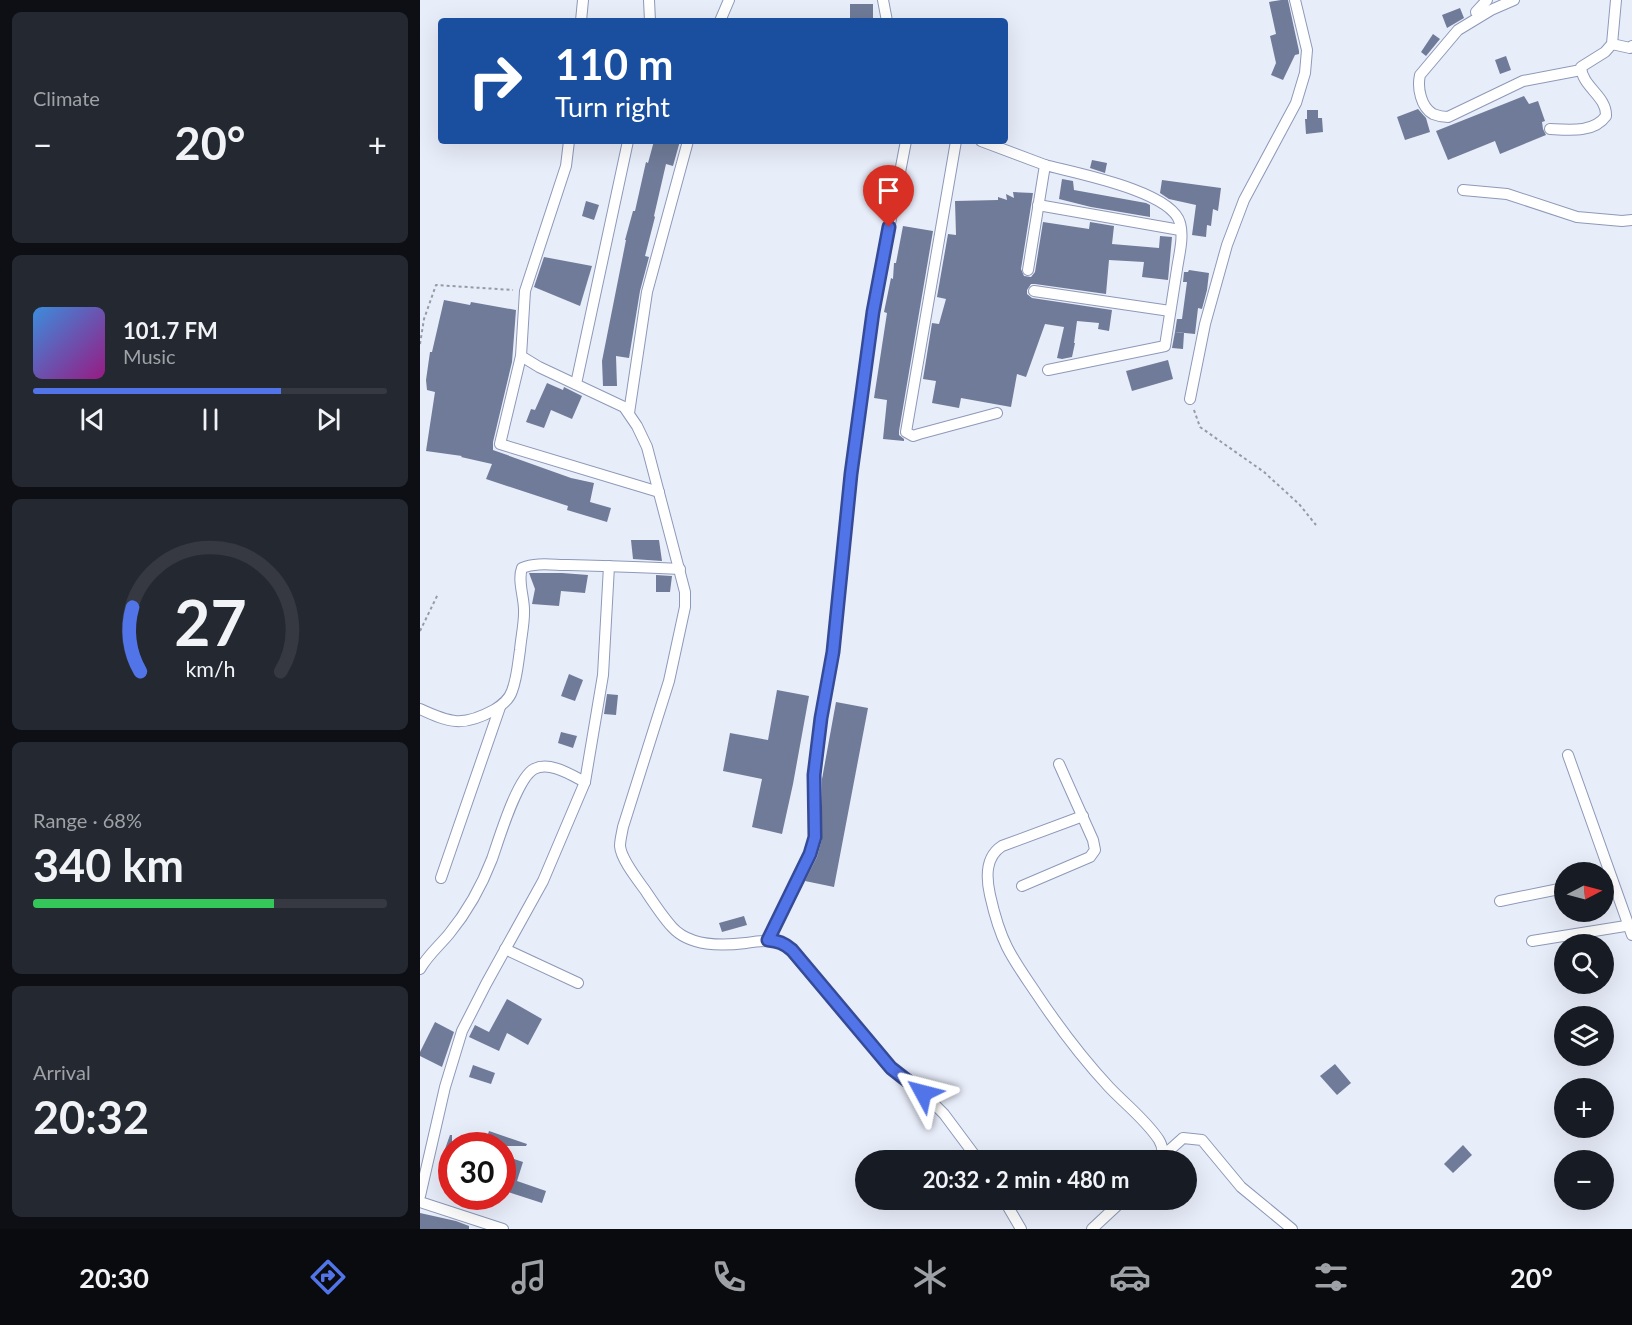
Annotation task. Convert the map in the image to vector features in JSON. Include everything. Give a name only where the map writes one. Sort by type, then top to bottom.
[{"type":"street","points":[[581,18],[583,0]]},
{"type":"street","points":[[649,0],[650,18]]},
{"type":"street","points":[[721,18],[729,0]]},
{"type":"street","points":[[870,0],[883,0],[886,18]]},
{"type":"street","points":[[1190,399],[1205,324],[1227,245],[1244,200],[1296,102],[1305,73],[1307,50],[1295,0]]},
{"type":"street","points":[[1476,12],[1487,0]]},
{"type":"street","points":[[1514,0],[1491,10],[1458,30],[1420,75],[1419,93],[1431,112],[1438,116],[1448,117],[1523,81],[1581,70]]},
{"type":"street","points":[[1550,129],[1594,127],[1606,116],[1605,105],[1583,77],[1581,67],[1605,52],[1612,44],[1616,0]]},
{"type":"street","points":[[1612,44],[1630,48],[1632,46]]},
{"type":"street","points":[[569,144],[566,166],[525,291],[521,356],[501,444],[659,492]]},
{"type":"street","points":[[576,384],[627,144]]},
{"type":"street","points":[[629,413],[647,292],[687,144]]},
{"type":"street","points":[[768,940],[810,854],[815,837],[814,775],[833,652],[854,451],[873,312],[905,144]]},
{"type":"street","points":[[955,144],[906,432],[913,436],[997,413]]},
{"type":"street","points":[[989,144],[1045,165],[1137,190],[1154,197],[1176,214],[1180,224],[1181,241],[1166,346],[1048,370]]},
{"type":"street","points":[[1028,270],[1045,165]]},
{"type":"street","points":[[1463,190],[1507,194],[1577,218],[1632,220]]},
{"type":"street","points":[[1038,205],[1180,231]]},
{"type":"street","points":[[1034,291],[1170,312]]},
{"type":"street","points":[[521,356],[539,367],[624,407],[629,413],[646,447],[685,591],[685,607],[669,681],[623,827],[620,846],[622,854],[673,929],[686,938],[712,945],[768,940],[779,942],[792,950],[891,1068],[923,1093],[944,1114],[972,1150]]},
{"type":"street","points":[[518,372],[539,367]]},
{"type":"street","points":[[420,709],[441,719],[457,722],[468,721],[482,717],[500,707],[507,699],[513,690],[524,614],[524,598],[520,580],[522,568],[540,565],[680,569]]},
{"type":"street","points":[[420,1196],[445,1087],[462,1031],[543,881],[585,782],[603,675],[609,566]]},
{"type":"street","points":[[441,878],[500,707]]},
{"type":"street","points":[[1568,755],[1603,862]]},
{"type":"street","points":[[1022,886],[1090,856],[1095,850],[1083,816],[1059,764]]},
{"type":"street","points":[[420,969],[430,953],[449,934],[479,888],[524,777],[536,768],[544,766],[564,771],[585,782]]},
{"type":"street","points":[[1083,816],[996,850],[990,859],[987,878],[997,924],[1018,967],[1065,1034],[1108,1087],[1152,1130],[1163,1150]]},
{"type":"street","points":[[1500,901],[1554,890]]},
{"type":"street","points":[[1532,941],[1631,929],[1614,892]]},
{"type":"street","points":[[505,949],[578,983]]},
{"type":"street","points":[[1170,1150],[1183,1137],[1202,1140],[1241,1186],[1292,1229]]},
{"type":"street","points":[[420,1202],[503,1229]]},
{"type":"street","points":[[1010,1210],[1021,1229]]},
{"type":"street","points":[[1092,1229],[1112,1210]]},
{"type":"path","points":[[420,344],[424,319],[436,285],[525,291]]},
{"type":"path","points":[[1190,399],[1200,427],[1264,472],[1299,504],[1316,525]]},
{"type":"path","points":[[420,631],[438,594]]},
{"type":"building","points":[[1288,0],[1299,51],[1283,80],[1271,75],[1276,63],[1270,36],[1276,34],[1269,2]]},
{"type":"building","points":[[850,4],[873,4],[873,18],[850,18]]},
{"type":"building","points":[[1460,8],[1464,18],[1447,28],[1442,15]]},
{"type":"building","points":[[1433,34],[1440,39],[1426,56],[1421,52]]},
{"type":"building","points":[[1506,56],[1511,70],[1500,74],[1495,60]]},
{"type":"building","points":[[1524,96],[1529,104],[1538,101],[1545,121],[1542,122],[1546,135],[1500,154],[1495,141],[1448,160],[1436,131]]},
{"type":"building","points":[[1418,109],[1426,118],[1430,132],[1405,140],[1397,117]]},
{"type":"building","points":[[1307,110],[1318,110],[1318,118],[1322,118],[1323,132],[1306,134]]},
{"type":"building","points":[[653,144],[679,144],[673,166],[666,164],[645,256],[649,257],[640,291],[629,358],[616,356],[617,386],[603,386],[602,361],[625,240],[633,211],[635,211],[646,162],[648,163]]},
{"type":"building","points":[[1092,160],[1107,163],[1105,173],[1090,168]]},
{"type":"building","points":[[1062,179],[1073,181],[1074,190],[1146,203],[1150,205],[1150,217],[1059,199]]},
{"type":"building","points":[[1162,180],[1221,188],[1218,211],[1213,209],[1211,226],[1207,225],[1206,237],[1192,235],[1196,205],[1169,199],[1160,193]]},
{"type":"building","points":[[1013,192],[1033,193],[1021,269],[1024,276],[1031,277],[1035,272],[1043,222],[1089,229],[1090,222],[1114,226],[1112,244],[1159,248],[1160,236],[1172,237],[1168,280],[1142,277],[1144,262],[1109,260],[1106,294],[1031,284],[1027,294],[1032,298],[1112,310],[1109,331],[1098,329],[1099,323],[1077,321],[1072,357],[1062,359],[1057,358],[1064,327],[1045,324],[1026,377],[1017,374],[1011,407],[961,398],[959,408],[932,403],[936,381],[923,379],[932,323],[939,324],[946,299],[937,297],[948,234],[956,235],[955,201],[998,200],[998,197],[1007,200],[1006,194],[1014,198]]},
{"type":"building","points":[[586,201],[599,205],[594,220],[582,216]]},
{"type":"building","points":[[903,226],[933,231],[899,431],[904,441],[883,439],[887,400],[874,398],[887,313],[884,312]]},
{"type":"building","points":[[544,257],[592,266],[580,306],[534,287]]},
{"type":"building","points":[[1189,270],[1209,273],[1202,309],[1198,308],[1195,334],[1175,332],[1177,319],[1182,319],[1187,282],[1183,282],[1184,272]]},
{"type":"building","points":[[444,300],[516,310],[512,362],[493,450],[571,478],[594,483],[590,502],[611,508],[607,522],[567,510],[568,506],[486,479],[492,464],[462,456],[426,451],[435,392],[427,390],[426,380],[430,352],[432,352]]},
{"type":"building","points":[[1175,332],[1184,333],[1183,349],[1172,348]]},
{"type":"building","points":[[1168,360],[1173,379],[1132,391],[1126,371]]},
{"type":"building","points":[[547,383],[563,390],[564,387],[582,396],[572,419],[551,410],[544,428],[526,422],[531,409],[535,410]]},
{"type":"building","points":[[631,540],[659,540],[662,561],[633,559]]},
{"type":"building","points":[[529,573],[588,575],[585,593],[561,591],[559,606],[532,604],[535,589]]},
{"type":"building","points":[[656,575],[672,576],[670,592],[656,592]]},
{"type":"building","points":[[569,674],[583,680],[575,701],[561,696]]},
{"type":"building","points":[[777,690],[809,696],[782,834],[752,827],[762,779],[723,771],[730,733],[768,740]]},
{"type":"building","points":[[607,694],[618,695],[616,715],[604,714]]},
{"type":"building","points":[[836,702],[868,708],[834,887],[805,881],[817,857],[822,839],[822,779]]},
{"type":"building","points":[[561,732],[577,736],[573,748],[558,743]]},
{"type":"building","points":[[744,916],[747,925],[722,932],[719,923]]},
{"type":"building","points":[[507,999],[542,1019],[528,1045],[507,1033],[499,1051],[469,1037],[475,1025],[489,1032]]},
{"type":"building","points":[[435,1022],[454,1032],[442,1067],[420,1056]]},
{"type":"building","points":[[1335,1064],[1351,1083],[1337,1095],[1320,1076]]},
{"type":"building","points":[[473,1065],[495,1073],[491,1084],[469,1077]]},
{"type":"building","points":[[516,1140],[527,1144],[516,1146]]},
{"type":"building","points":[[1463,1145],[1472,1155],[1453,1173],[1444,1164]]},
{"type":"building","points":[[516,1160],[523,1162],[517,1181],[546,1191],[542,1203],[516,1195]]},
{"type":"building","points":[[420,1213],[456,1221],[469,1226],[469,1229],[420,1229]]},
{"type":"route","points":[[889,227],[873,312],[851,474],[833,652],[814,775],[815,837],[810,854],[768,940],[779,942],[792,950],[891,1068],[923,1093]]}]
